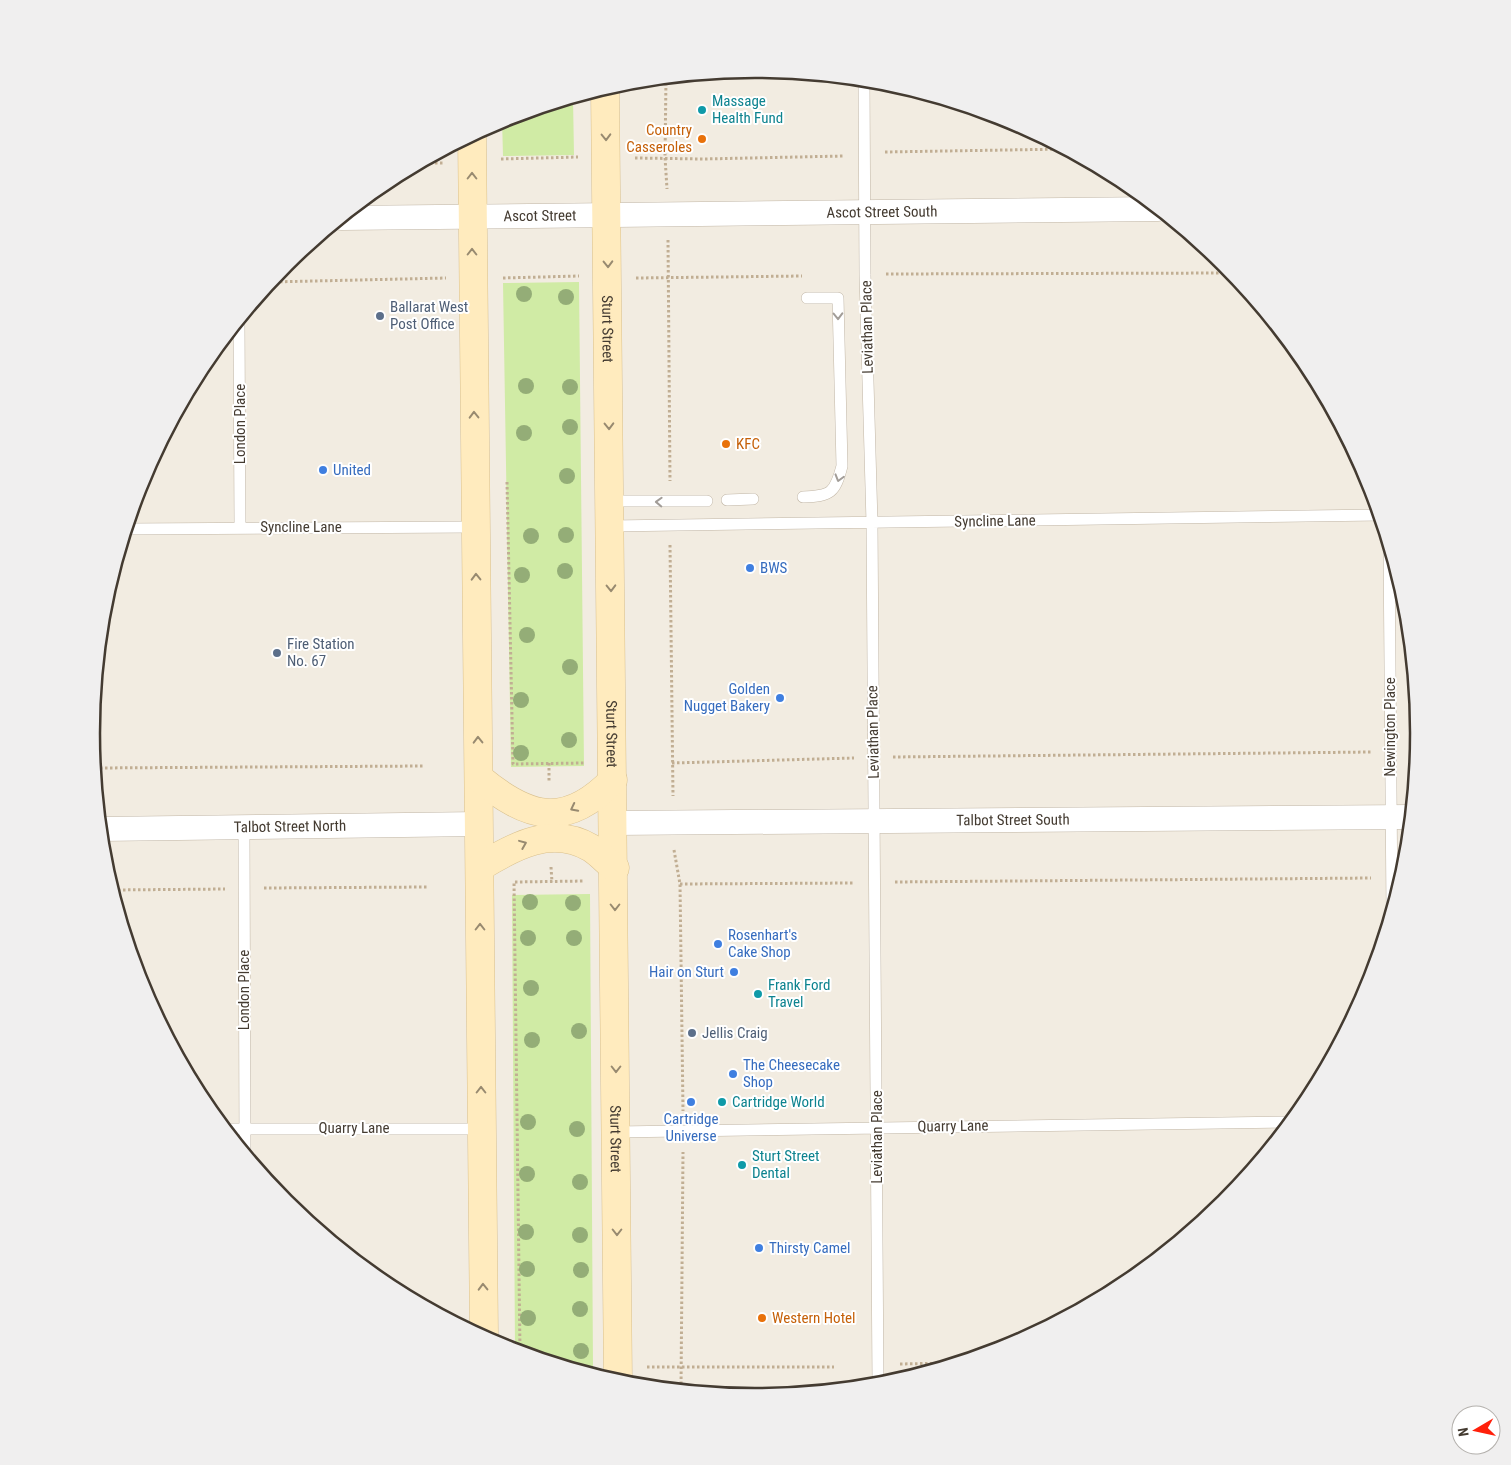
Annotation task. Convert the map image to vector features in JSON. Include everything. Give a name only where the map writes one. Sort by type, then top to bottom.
[{"type":"main road","name":"Sturt Street","points":[[605,95],[614,823],[603,875],[629,1374]]},
{"type":"main road","points":[[472,142],[484,1328]]},
{"type":"main road","points":[[478,778],[503,798],[535,812],[566,813],[598,796],[613,780]]},
{"type":"main road","points":[[480,867],[507,850],[536,838],[567,838],[592,849],[603,875]]},
{"type":"street","name":"Ascot Street South","points":[[607,215],[1147,208]]},
{"type":"street","name":"Ascot Street","points":[[351,218],[607,215]]},
{"type":"street","name":"Talbot Street South","points":[[614,823],[1401,817]]},
{"type":"street","name":"Talbot Street North","points":[[108,829],[479,824]]},
{"type":"lane","name":"Leviathan Place","points":[[864,87],[865,275],[872,523],[878,1376]]},
{"type":"lane","points":[[803,498],[828,495],[837,485],[842,466],[838,298],[807,298]]},
{"type":"lane","name":"London Place","points":[[239,330],[240,527]]},
{"type":"lane","points":[[727,500],[753,500]]},
{"type":"lane","points":[[611,514],[670,503],[707,501]]},
{"type":"lane","name":"Syncline Lane","points":[[611,514],[670,526],[1373,515]]},
{"type":"lane","name":"Syncline Lane","points":[[133,529],[240,527],[475,528]]},
{"type":"lane","name":"Newington Place","points":[[1388,564],[1390,752],[1401,817],[1391,878],[1391,888]]},
{"type":"lane","name":"London Place","points":[[244,827],[245,1142]]},
{"type":"lane","name":"Quarry Lane","points":[[616,1132],[1281,1122]]},
{"type":"lane","name":"Quarry Lane","points":[[235,1129],[482,1128]]},
{"type":"path","points":[[666,84],[665,158],[668,214],[670,503]]},
{"type":"path","points":[[500,159],[586,157]]},
{"type":"path","points":[[432,163],[447,163]]},
{"type":"path","points":[[865,275],[1223,273]]},
{"type":"path","points":[[503,288],[503,278],[585,276]]},
{"type":"path","points":[[630,278],[805,276]]},
{"type":"path","points":[[280,282],[456,277]]},
{"type":"path","points":[[507,476],[513,764],[588,762]]},
{"type":"path","points":[[670,526],[673,842],[680,884],[683,1130],[681,1383]]},
{"type":"path","points":[[672,763],[874,758],[1410,752]]},
{"type":"path","points":[[102,768],[423,766]]},
{"type":"path","points":[[520,1344],[514,882],[603,875]]},
{"type":"path","points":[[680,884],[1391,878]]},
{"type":"path","points":[[120,890],[427,887]]},
{"type":"path","points":[[900,1364],[930,1363]]},
{"type":"path","points":[[629,1374],[682,1366],[834,1367]]},
{"type":"green space","points":[[573,104],[574,155],[503,156],[502,128]]},
{"type":"green space","points":[[579,282],[584,766],[511,767],[503,283]]},
{"type":"green space","points":[[590,894],[593,1367],[545,1353],[515,1342],[512,895]]},
{"type":"place","name":"Massage Health Fund","points":[[702,110]]},
{"type":"place","name":"Country Casseroles","points":[[702,139]]},
{"type":"place","name":"Ballarat West Post Office","points":[[380,316]]},
{"type":"place","name":"KFC","points":[[726,444]]},
{"type":"place","name":"United","points":[[323,470]]},
{"type":"place","name":"BWS","points":[[750,568]]},
{"type":"place","name":"Fire Station No. 67","points":[[277,653]]},
{"type":"place","name":"Golden Nugget Bakery","points":[[780,698]]},
{"type":"place","name":"Rosenhart's Cake Shop","points":[[718,944]]},
{"type":"place","name":"Hair on Sturt","points":[[734,972]]},
{"type":"place","name":"Frank Ford Travel","points":[[758,994]]},
{"type":"place","name":"Jellis Craig","points":[[692,1033]]},
{"type":"place","name":"The Cheesecake Shop","points":[[733,1074]]},
{"type":"place","name":"Cartridge Universe","points":[[691,1102]]},
{"type":"place","name":"Cartridge World","points":[[722,1102]]},
{"type":"place","name":"Sturt Street Dental","points":[[742,1165]]},
{"type":"place","name":"Thirsty Camel","points":[[759,1248]]},
{"type":"place","name":"Western Hotel","points":[[762,1318]]}]
